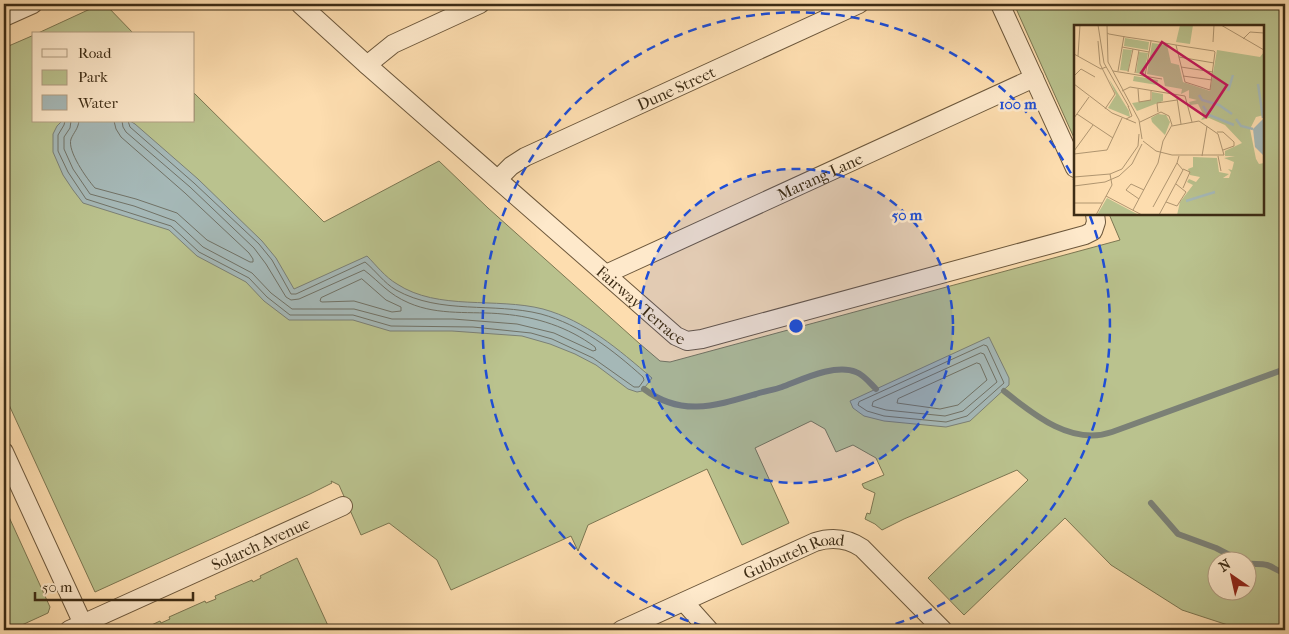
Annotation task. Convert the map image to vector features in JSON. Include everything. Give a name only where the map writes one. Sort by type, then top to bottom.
[{"type":"street","points":[[4,17],[33,4]]},
{"type":"street","name":"Fairway Terrace","points":[[300,4],[498,180],[676,336],[683,340],[692,341],[1085,235],[1093,231],[1095,220]]},
{"type":"street","points":[[367,64],[392,44],[480,4]]},
{"type":"street","name":"Dune Street","points":[[498,180],[510,166],[524,156],[859,4]]},
{"type":"street","points":[[1000,4],[1074,166]]},
{"type":"street","name":"Marang Lane","points":[[606,274],[1034,78]]},
{"type":"street","points":[[4,452],[76,627]]},
{"type":"street","name":"Solarch Avenue","points":[[76,627],[343,506]]},
{"type":"street","name":"Gubbuteh Road","points":[[621,630],[815,542],[828,539],[849,541],[862,548],[943,630]]},
{"type":"street","points":[[684,602],[710,630]]},
{"type":"green space","points":[[101,4],[105,4],[132,32],[40,32]]},
{"type":"green space","points":[[1014,4],[1285,4],[1285,630],[1243,630],[1182,610],[1111,565],[1065,518],[964,615],[928,578],[1028,480],[1017,470],[882,530],[865,519],[867,513],[870,514],[875,493],[864,488],[862,484],[884,475],[876,458],[853,445],[836,452],[825,429],[811,421],[755,448],[789,523],[742,545],[707,469],[588,525],[578,551],[571,536],[451,590],[437,560],[389,523],[361,535],[339,485],[331,481],[332,483],[310,494],[95,592],[4,394],[4,48],[32,36],[32,122],[195,122],[195,94],[324,222],[439,161],[488,208],[640,344],[660,361],[670,362],[1120,240],[1109,215],[1264,215],[1264,25],[1074,25],[1074,138]]},
{"type":"green space","points":[[4,506],[50,607],[48,613],[11,630],[4,630]]},
{"type":"green space","points":[[297,558],[330,630],[141,630],[160,621],[161,623],[170,619],[169,617],[205,601],[206,603],[216,599],[215,596],[252,580],[253,582],[261,578],[260,576]]},
{"type":"water","points":[[61,122],[132,122],[135,124],[198,179],[262,241],[276,258],[294,289],[367,256],[397,284],[431,298],[525,306],[559,314],[601,337],[652,378],[642,391],[637,392],[628,389],[596,365],[575,354],[522,336],[452,331],[390,331],[353,320],[289,320],[264,301],[246,282],[197,256],[169,230],[83,203],[63,175],[53,152],[53,134]]},
{"type":"water","points":[[989,337],[1009,378],[1009,385],[970,421],[946,427],[884,421],[864,416],[853,408],[850,401]]},
{"type":"waterway","points":[[1004,391],[1054,426],[1082,435],[1097,435],[1112,432],[1285,369]]},
{"type":"waterway","points":[[644,389],[658,398],[671,403],[685,406],[712,405],[779,388],[818,373],[838,370],[859,373],[876,389]]},
{"type":"waterway","points":[[1151,503],[1178,534],[1224,552]]},
{"type":"waterway","points":[[1256,564],[1267,565],[1285,573]]}]
